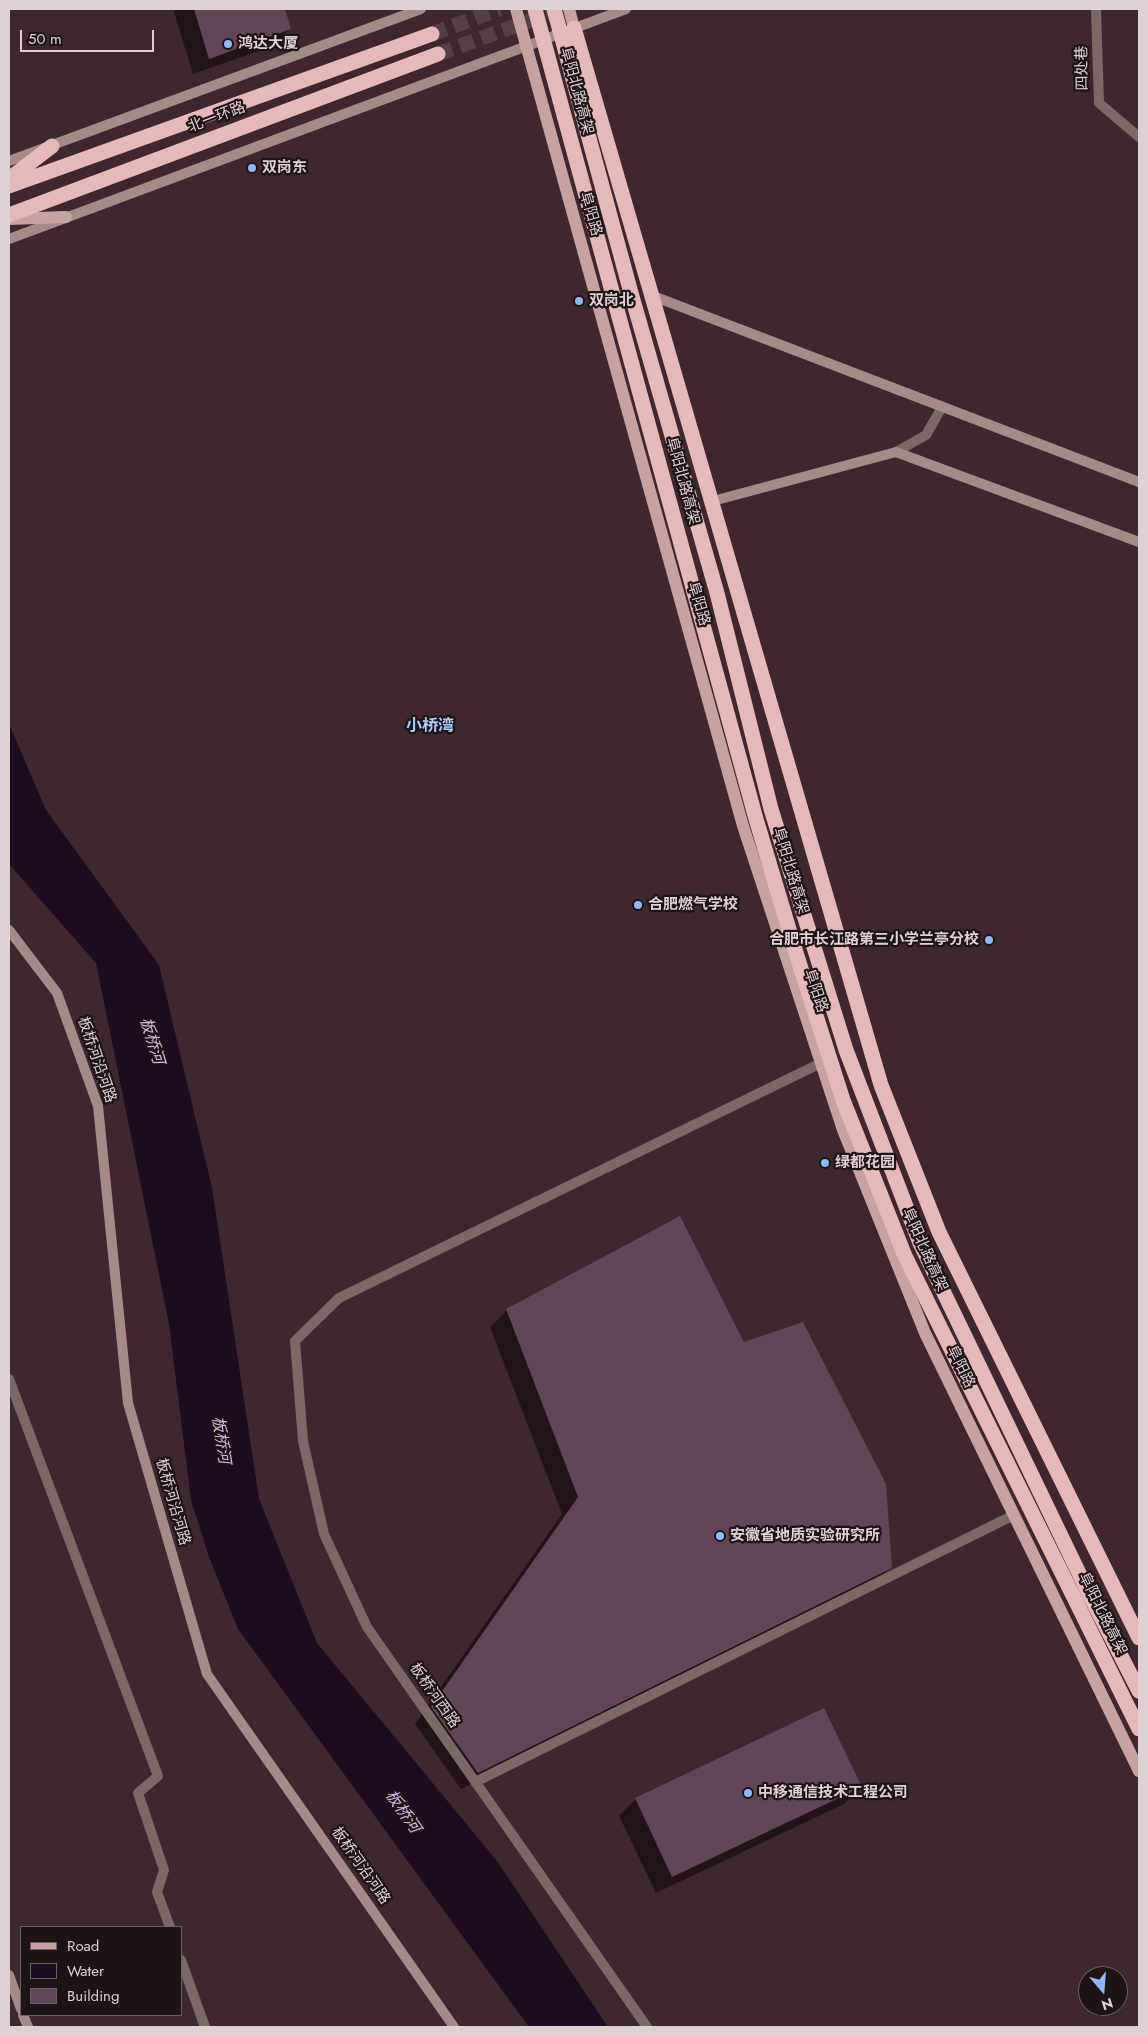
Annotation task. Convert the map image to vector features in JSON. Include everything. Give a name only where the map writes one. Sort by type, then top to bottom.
[{"type":"highway","name":"阜阳北路高架","points":[[535,9],[756,819],[796,956],[843,1100],[905,1256],[1139,1729]]},
{"type":"highway","name":"阜阳北路高架","points":[[554,9],[631,293],[717,593],[771,809],[846,1050],[920,1243],[1089,1594],[1139,1691]]},
{"type":"highway","points":[[574,28],[881,1085],[938,1232],[1139,1638]]},
{"type":"highway","name":"北一环路","points":[[9,186],[432,34]]},
{"type":"highway","name":"北一环路","points":[[9,215],[438,54]]},
{"type":"highway","points":[[9,179],[52,146]]},
{"type":"main road","name":"阜阳路","points":[[516,9],[743,826],[843,1130],[925,1333],[1139,1771]]},
{"type":"main road","points":[[569,9],[574,28]]},
{"type":"main road","points":[[9,219],[66,217]]},
{"type":"street","points":[[9,161],[421,9]]},
{"type":"street","points":[[9,240],[66,217],[626,9]]},
{"type":"street","name":"四处巷","points":[[1096,9],[1099,103],[1139,137]]},
{"type":"street","points":[[653,296],[1139,482]]},
{"type":"street","points":[[712,501],[896,452],[926,435],[942,407]]},
{"type":"street","points":[[896,452],[1139,542]]},
{"type":"street","name":"板桥河沿河路","points":[[9,930],[57,993],[98,1106],[128,1403],[207,1674],[454,2027]]},
{"type":"street","name":"板桥河西路","points":[[647,2027],[367,1627],[324,1534],[303,1441],[294,1341],[339,1298],[821,1062]]},
{"type":"street","points":[[9,1379],[158,1776],[138,1793],[164,1870],[157,1892],[170,1926]]},
{"type":"street","points":[[475,1782],[1014,1514]]},
{"type":"street","points":[[182,1963],[206,2027]]},
{"type":"street","points":[[9,1975],[20,2006]]},
{"type":"water","name":"板桥河","points":[[9,724],[46,810],[159,965],[212,1188],[259,1499],[317,1643],[497,1861],[608,2027],[529,2027],[238,1629],[209,1557],[191,1500],[169,1324],[96,963],[9,864]]},
{"type":"building","name":"鸿达大厦","points":[[194,9],[285,9],[291,29],[209,59]]},
{"type":"building","name":"安徽省地质实验研究所","points":[[680,1216],[744,1342],[803,1322],[886,1484],[892,1568],[478,1773],[431,1707],[578,1497],[506,1309]]},
{"type":"building","name":"中移通信技术工程公司","points":[[824,1708],[862,1787],[672,1877],[635,1798]]},
{"type":"tunnel","points":[[432,34],[500,9]]},
{"type":"tunnel","points":[[438,54],[562,9]]},
{"type":"place","name":"鸿达大厦","points":[[228,44]]},
{"type":"place","name":"双岗东","points":[[252,168]]},
{"type":"place","name":"双岗北","points":[[579,301]]},
{"type":"place","name":"合肥燃气学校","points":[[638,905]]},
{"type":"place","name":"合肥市长江路第三小学兰亭分校","points":[[989,940]]},
{"type":"place","name":"绿都花园","points":[[825,1163]]},
{"type":"place","name":"安徽省地质实验研究所","points":[[720,1536]]},
{"type":"place","name":"中移通信技术工程公司","points":[[748,1793]]},
{"type":"district","name":"小桥湾","points":[[430,727]]}]
